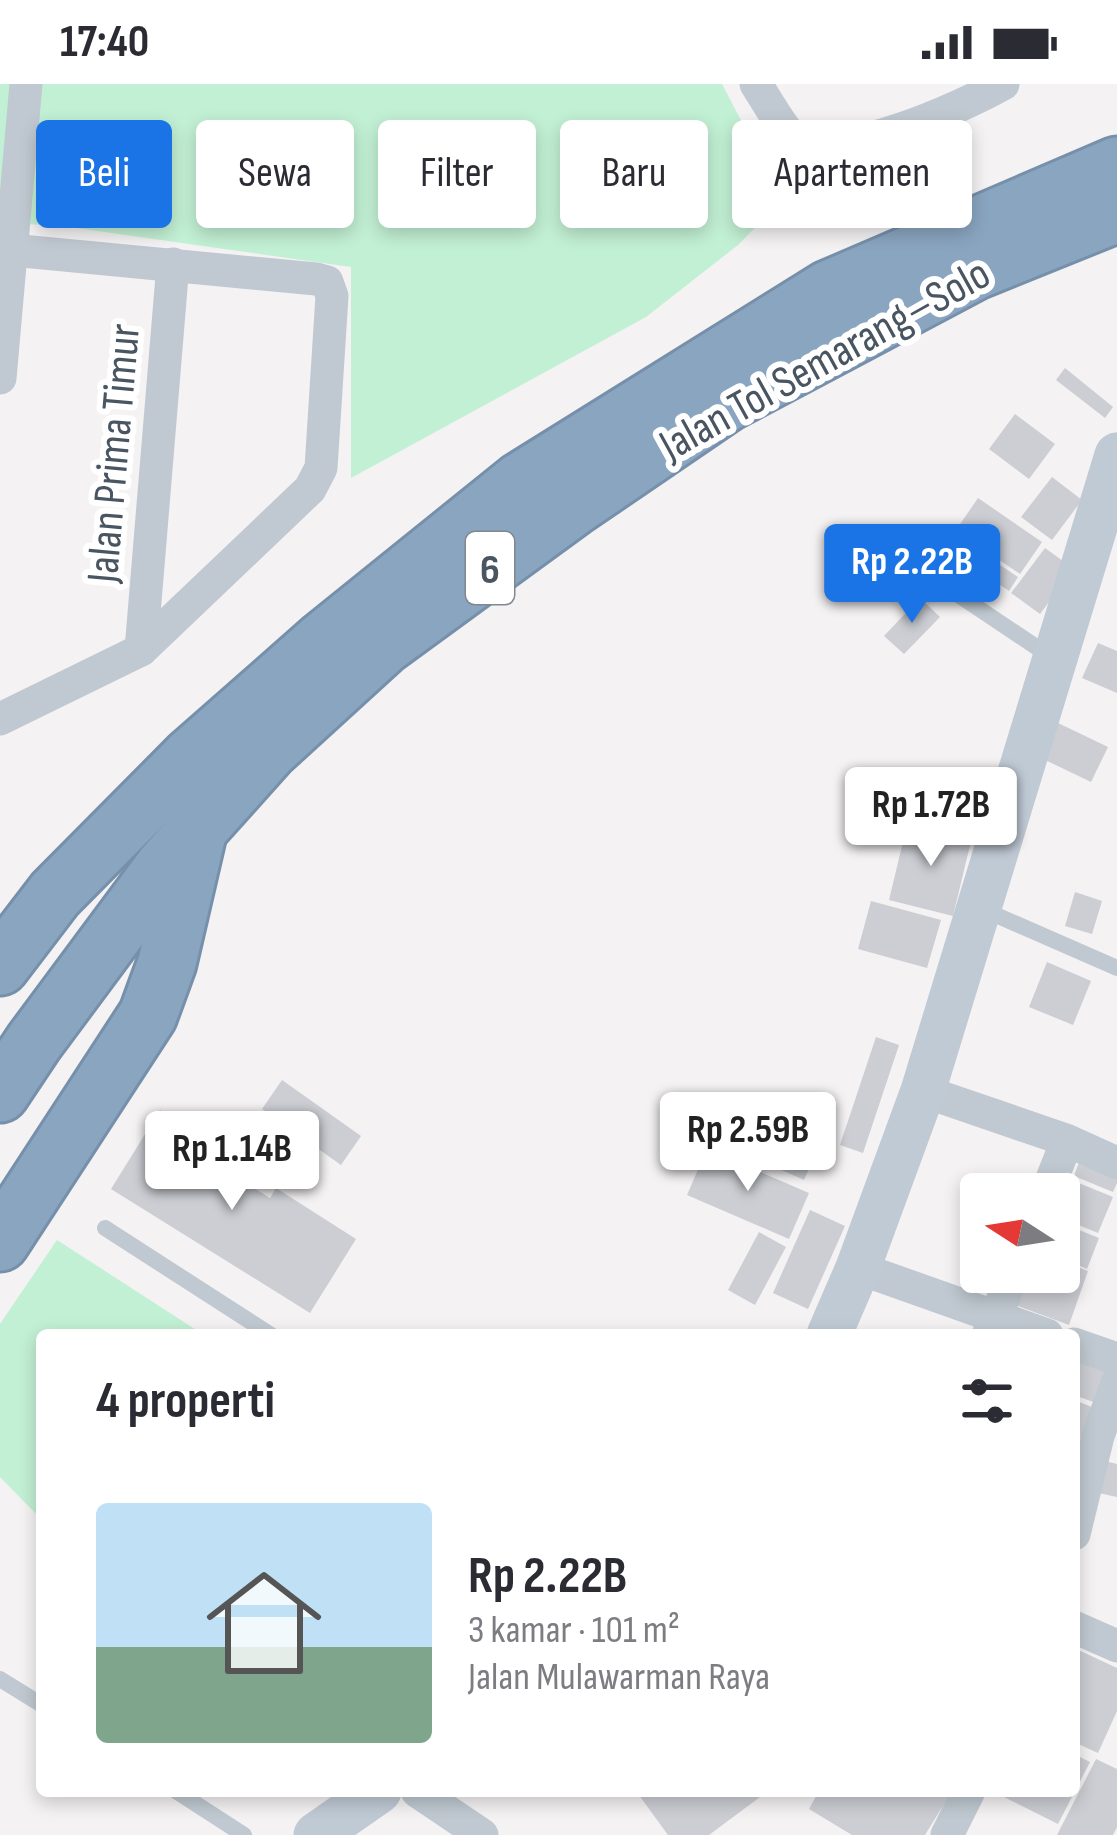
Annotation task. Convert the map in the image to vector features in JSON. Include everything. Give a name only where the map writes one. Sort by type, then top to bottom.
[{"type":"highway","name":"Jalan Tol Semarang–Solo","points":[[0,966],[55,894],[190,758],[324,640],[520,482],[828,290],[1117,166]]},
{"type":"highway","name":"Jalan Tol Semarang–Solo","points":[[0,1094],[164,867],[269,750],[384,646],[727,401],[976,270],[1117,213]]},
{"type":"highway","points":[[0,1242],[148,1015],[166,963],[199,828]]},
{"type":"main road","points":[[832,1329],[923,1091],[1117,455]]},
{"type":"main road","points":[[316,1835],[370,1797]]},
{"type":"street","points":[[0,378],[5,249],[26,84]]},
{"type":"street","points":[[756,84],[794,137],[824,148],[875,137],[970,103],[1003,84]]},
{"type":"street","name":"Jalan Prima Timur","points":[[0,719],[141,650],[310,489],[321,468],[332,296],[327,282],[316,279],[5,249]]},
{"type":"street","name":"Jalan Prima Timur","points":[[141,650],[173,264]]},
{"type":"street","points":[[923,1091],[1066,1140],[1117,1163]]},
{"type":"street","points":[[1054,1173],[1061,1156]]},
{"type":"street","points":[[858,1268],[992,1326],[1005,1293]]},
{"type":"street","points":[[1080,1346],[1117,1359]]},
{"type":"street","points":[[1080,1502],[1117,1383]]},
{"type":"street","points":[[1080,1631],[1117,1646]]},
{"type":"street","points":[[426,1797],[482,1835]]},
{"type":"street","points":[[947,1835],[966,1797]]},
{"type":"lane","points":[[920,569],[1054,660]]},
{"type":"lane","points":[[979,908],[1117,968]]},
{"type":"lane","points":[[105,1228],[262,1329]]},
{"type":"lane","points":[[0,1678],[36,1702]]},
{"type":"lane","points":[[185,1797],[244,1835]]},
{"type":"green space","points":[[0,84],[722,84],[741,120],[732,120],[732,228],[755,228],[646,317],[351,478],[351,267],[76,228],[172,228],[172,120],[36,120],[36,225],[0,222]]},
{"type":"green space","points":[[57,1240],[195,1329],[36,1329],[36,1514],[0,1477],[0,1324]]},
{"type":"building","points":[[1065,368],[1113,407],[1105,418],[1056,380]]},
{"type":"building","points":[[1015,414],[1055,444],[1029,479],[989,449]]},
{"type":"building","points":[[1052,477],[1082,500],[1052,540],[1021,517]]},
{"type":"building","points":[[978,498],[1042,542],[1020,574],[956,530]]},
{"type":"building","points":[[1045,548],[1074,569],[1040,614],[1011,593]]},
{"type":"building","points":[[994,561],[1018,577],[1009,591],[984,574]]},
{"type":"building","points":[[920,598],[940,617],[904,654],[884,636]]},
{"type":"building","points":[[1098,643],[1117,651],[1117,693],[1082,678]]},
{"type":"building","points":[[1056,722],[1108,747],[1091,782],[1039,757]]},
{"type":"building","points":[[908,821],[972,837],[953,916],[889,900]]},
{"type":"building","points":[[1075,892],[1102,901],[1092,934],[1065,926]]},
{"type":"building","points":[[871,901],[941,920],[927,968],[858,949]]},
{"type":"building","points":[[1047,962],[1091,981],[1073,1025],[1029,1007]]},
{"type":"building","points":[[876,1037],[899,1045],[863,1153],[840,1145]]},
{"type":"building","points":[[282,1080],[361,1136],[341,1165],[262,1109]]},
{"type":"building","points":[[738,1102],[822,1139],[804,1180],[720,1143]]},
{"type":"building","points":[[160,1110],[243,1163],[235,1176],[270,1198],[276,1188],[356,1239],[310,1313],[111,1189]]},
{"type":"building","points":[[707,1149],[809,1193],[789,1239],[687,1195]]},
{"type":"building","points":[[1082,1154],[1117,1168],[1117,1183],[1113,1192],[1075,1173]]},
{"type":"building","points":[[1080,1184],[1113,1197],[1098,1233],[1080,1226]]},
{"type":"building","points":[[810,1210],[845,1226],[808,1309],[773,1293]]},
{"type":"building","points":[[1080,1230],[1099,1238],[1087,1269],[1080,1266]]},
{"type":"building","points":[[759,1232],[786,1247],[755,1305],[728,1290]]},
{"type":"building","points":[[1080,1268],[1088,1271],[1069,1325],[1013,1304],[1017,1293],[1080,1293]]},
{"type":"building","points":[[1080,1357],[1111,1369],[1099,1404],[1080,1397]]},
{"type":"building","points":[[1080,1402],[1097,1409],[1086,1440],[1080,1438]]},
{"type":"building","points":[[1100,1460],[1117,1464],[1117,1497],[1094,1492]]},
{"type":"building","points":[[1080,1651],[1117,1668],[1117,1711],[1098,1753],[1080,1745]]},
{"type":"building","points":[[1080,1757],[1090,1762],[1080,1781]]},
{"type":"building","points":[[1096,1759],[1117,1769],[1113,1835],[1057,1835]]},
{"type":"building","points":[[640,1797],[760,1797],[709,1835],[668,1835]]},
{"type":"building","points":[[816,1797],[948,1797],[925,1835],[852,1835],[809,1809]]},
{"type":"building","points":[[1004,1797],[1072,1797],[1058,1824]]}]
